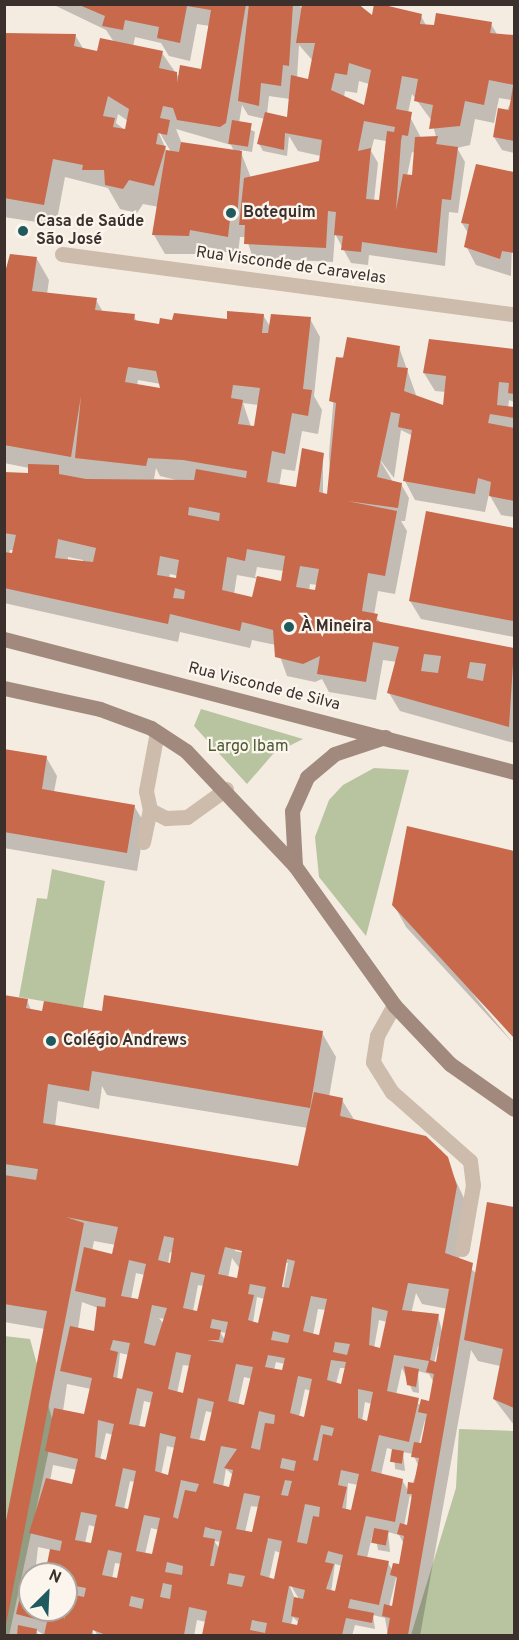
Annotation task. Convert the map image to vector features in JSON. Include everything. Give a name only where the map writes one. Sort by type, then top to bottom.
[{"type":"main road","name":"Rua Visconde de Silva","points":[[4,639],[388,736],[514,772]]},
{"type":"main road","points":[[4,687],[100,709],[157,732],[186,750],[226,789],[295,866],[394,1005],[450,1064],[514,1109]]},
{"type":"main road","points":[[295,866],[292,811],[303,783],[334,754],[388,736]]},
{"type":"street","name":"Rua Visconde de Caravelas","points":[[62,254],[514,314]]},
{"type":"street","points":[[143,842],[150,810],[146,791],[157,732]]},
{"type":"street","points":[[150,810],[166,818],[186,817],[226,789]]},
{"type":"street","points":[[394,1005],[377,1036],[373,1062],[392,1092],[470,1161],[473,1185],[462,1249]]},
{"type":"green space","name":"Largo Ibam","points":[[201,709],[303,739],[273,754],[247,784],[194,726]]},
{"type":"green space","points":[[374,768],[409,770],[366,936],[319,877],[315,837],[329,800],[343,785]]},
{"type":"green space","points":[[52,869],[105,881],[83,1008],[19,997],[37,898],[47,899]]},
{"type":"green space","points":[[4,1336],[30,1339],[54,1426],[25,1562],[18,1562],[18,1594],[9,1636],[4,1635]]},
{"type":"green space","points":[[459,1429],[514,1431],[514,1635],[411,1635],[456,1488]]},
{"type":"building","points":[[77,4],[246,4],[226,123],[220,127],[177,120],[173,108],[163,106],[160,118],[170,120],[167,135],[158,133],[156,144],[166,146],[154,186],[129,180],[123,189],[105,185],[104,170],[82,170],[83,165],[53,159],[44,205],[4,198],[4,33],[76,34],[74,46],[97,51],[100,38],[163,51],[159,68],[177,72],[177,83],[180,65],[201,69],[211,10],[187,6],[180,43],[157,38],[159,27],[125,20],[123,30],[102,26],[105,16]],"holes":[[[108,96],[129,109],[125,129],[113,127],[115,118],[103,116]]]},
{"type":"building","points":[[249,4],[293,4],[289,66],[283,65],[281,86],[261,83],[259,106],[238,101]]},
{"type":"building","points":[[302,4],[358,4],[372,15],[374,4],[380,4],[422,14],[420,24],[434,25],[436,13],[492,22],[490,33],[514,35],[514,85],[489,80],[484,105],[465,101],[460,126],[429,129],[433,105],[414,101],[418,79],[402,76],[396,109],[412,112],[408,136],[402,135],[401,141],[396,210],[403,174],[412,175],[415,137],[438,136],[436,144],[458,147],[451,200],[442,199],[437,253],[362,242],[361,252],[341,250],[343,236],[334,235],[336,212],[328,211],[326,248],[244,244],[245,225],[239,225],[244,178],[319,161],[322,140],[285,133],[284,150],[257,144],[265,112],[287,117],[291,75],[308,79],[315,43],[296,43]],"holes":[[[349,63],[371,70],[364,105],[331,90],[335,73],[347,75]],[[364,121],[395,127],[394,132],[387,131],[379,200],[366,199],[371,148],[358,151]]]},
{"type":"building","points":[[513,86],[514,141],[493,137],[498,108],[509,110]]},
{"type":"building","points":[[232,120],[252,123],[248,147],[228,144]]},
{"type":"building","points":[[181,142],[242,151],[237,219],[230,219],[228,237],[190,230],[189,236],[152,235],[166,150],[179,152]]},
{"type":"building","points":[[476,164],[514,172],[514,253],[502,251],[500,259],[464,247],[469,224],[461,223]]},
{"type":"building","points":[[10,254],[37,257],[32,291],[97,298],[95,310],[135,314],[134,320],[159,324],[160,318],[172,320],[174,313],[227,319],[227,311],[264,314],[262,333],[268,333],[271,314],[311,317],[303,389],[312,390],[308,416],[292,413],[285,454],[272,451],[267,482],[296,487],[302,448],[324,453],[319,492],[327,494],[336,403],[329,401],[336,357],[343,358],[347,337],[400,346],[397,367],[408,368],[404,391],[443,405],[446,376],[423,373],[429,339],[514,349],[514,394],[508,393],[509,383],[499,382],[497,405],[514,407],[514,418],[490,414],[488,423],[514,428],[514,501],[489,496],[491,482],[478,478],[475,494],[403,481],[412,430],[398,427],[400,414],[391,412],[377,477],[402,483],[398,508],[347,501],[397,511],[385,576],[368,573],[362,611],[378,614],[376,621],[514,648],[509,727],[387,693],[399,647],[373,642],[366,682],[317,674],[320,656],[303,664],[275,657],[273,630],[242,622],[240,631],[170,614],[168,624],[4,588],[4,552],[12,553],[16,535],[4,533],[4,472],[28,473],[28,464],[59,465],[59,474],[86,479],[194,480],[196,469],[246,478],[247,471],[183,460],[148,458],[146,466],[75,458],[81,396],[71,457],[4,445],[4,276]],"holes":[[[128,367],[156,371],[160,388],[125,382]],[[233,385],[260,388],[254,426],[238,424],[243,400],[231,398]],[[189,507],[220,513],[219,521],[188,515]],[[58,539],[96,548],[93,562],[55,558]],[[247,549],[285,556],[281,581],[257,576],[252,597],[222,590],[227,557],[245,561]],[[160,556],[179,560],[176,578],[157,575]],[[300,566],[319,569],[315,590],[296,587]],[[175,588],[185,591],[184,599],[173,598]],[[424,654],[441,656],[438,673],[421,671]],[[470,662],[486,664],[483,681],[467,678]]]},
{"type":"building","points":[[426,511],[514,528],[513,621],[409,601]]},
{"type":"building","points":[[4,749],[47,756],[42,789],[135,805],[127,853],[4,832]]},
{"type":"building","points":[[407,826],[514,851],[514,1038],[392,905]]},
{"type":"building","points":[[4,995],[28,999],[26,1008],[42,1011],[44,1001],[102,1011],[104,995],[323,1031],[310,1108],[92,1071],[89,1091],[48,1084],[43,1123],[298,1166],[314,1092],[343,1098],[340,1116],[426,1136],[448,1157],[457,1186],[445,1253],[473,1263],[408,1635],[387,1635],[390,1618],[382,1616],[384,1604],[392,1606],[397,1577],[390,1575],[393,1563],[399,1564],[404,1536],[397,1534],[400,1523],[407,1525],[412,1494],[407,1494],[408,1482],[414,1483],[419,1458],[411,1457],[414,1442],[421,1443],[427,1414],[418,1412],[421,1399],[429,1401],[434,1374],[426,1372],[429,1361],[394,1355],[387,1391],[419,1398],[409,1442],[379,1435],[371,1471],[403,1479],[395,1522],[366,1516],[357,1555],[389,1561],[379,1605],[350,1599],[348,1608],[374,1613],[372,1623],[346,1618],[342,1635],[202,1635],[207,1611],[189,1607],[184,1635],[106,1635],[93,1630],[91,1635],[44,1635],[47,1622],[78,1622],[78,1596],[84,1597],[86,1588],[78,1586],[78,1562],[47,1562],[50,1549],[60,1551],[62,1541],[29,1533],[46,1478],[72,1484],[78,1459],[45,1451],[54,1408],[84,1414],[92,1378],[60,1371],[70,1326],[94,1331],[97,1306],[105,1307],[106,1298],[75,1291],[84,1247],[112,1254],[118,1227],[66,1217],[84,1223],[4,1635],[4,1531],[47,1311],[4,1304],[4,1175],[36,1180],[38,1169],[4,1164]],"holes":[[[164,1236],[174,1238],[170,1263],[158,1260]],[[225,1247],[242,1251],[237,1278],[218,1274]],[[287,1259],[295,1261],[289,1288],[282,1287]],[[129,1260],[146,1264],[138,1299],[121,1296]],[[191,1272],[205,1275],[197,1311],[183,1308]],[[408,1283],[449,1289],[436,1362],[430,1360],[439,1314],[402,1310]],[[250,1284],[266,1287],[258,1323],[248,1320],[254,1295],[248,1294]],[[311,1296],[327,1299],[319,1335],[303,1331]],[[152,1305],[167,1308],[155,1346],[144,1343]],[[372,1307],[388,1311],[380,1348],[369,1345]],[[212,1319],[228,1322],[223,1343],[207,1340],[219,1340],[221,1330],[210,1328]],[[273,1331],[290,1335],[288,1343],[271,1340]],[[113,1340],[130,1343],[122,1379],[113,1377],[118,1352],[110,1350]],[[335,1342],[350,1344],[347,1355],[333,1352]],[[176,1352],[191,1355],[183,1393],[168,1389]],[[268,1355],[285,1358],[282,1370],[265,1367]],[[331,1360],[346,1362],[341,1384],[327,1380]],[[236,1364],[253,1367],[244,1405],[228,1401]],[[298,1376],[312,1379],[304,1417],[290,1413]],[[137,1388],[153,1392],[145,1427],[129,1424]],[[358,1389],[373,1392],[367,1421],[358,1418]],[[198,1398],[214,1402],[205,1441],[190,1438]],[[259,1411],[275,1415],[274,1424],[265,1423],[260,1450],[251,1448]],[[98,1420],[114,1424],[106,1460],[95,1457]],[[321,1425],[334,1428],[332,1436],[323,1434],[318,1461],[313,1460]],[[160,1433],[176,1437],[168,1475],[155,1471]],[[221,1446],[237,1449],[224,1468],[233,1470],[229,1487],[213,1483]],[[282,1458],[296,1461],[294,1471],[280,1468]],[[123,1468],[136,1471],[128,1509],[115,1506]],[[341,1470],[359,1474],[351,1510],[342,1508],[347,1487],[338,1485]],[[181,1480],[199,1484],[196,1492],[185,1490],[178,1519],[173,1517]],[[285,1480],[292,1481],[288,1496],[281,1495]],[[244,1493],[260,1496],[252,1532],[236,1529]],[[305,1504],[320,1507],[319,1517],[313,1516],[307,1544],[297,1542]],[[81,1512],[97,1515],[91,1543],[75,1540]],[[144,1515],[160,1518],[152,1554],[136,1551]],[[205,1527],[222,1531],[214,1566],[210,1566],[215,1539],[203,1537]],[[268,1538],[282,1541],[274,1579],[260,1575]],[[108,1550],[122,1553],[117,1578],[102,1575]],[[328,1551],[343,1555],[335,1591],[326,1589],[334,1564],[325,1562]],[[167,1562],[183,1566],[182,1575],[165,1572]],[[229,1573],[245,1576],[242,1587],[227,1584]],[[163,1583],[172,1585],[170,1599],[160,1597]],[[289,1586],[305,1590],[303,1599],[294,1597],[291,1616],[299,1618],[297,1625],[282,1622]],[[131,1596],[144,1599],[142,1609],[129,1606]],[[252,1620],[267,1623],[265,1633],[250,1630]]]},
{"type":"building","points":[[487,1202],[514,1207],[514,1408],[493,1399],[503,1349],[464,1340]]},
{"type":"building","points":[[404,1366],[419,1369],[416,1387],[407,1385]]},
{"type":"building","points":[[392,1449],[404,1451],[402,1464],[390,1462]]},
{"type":"building","points":[[374,1528],[389,1531],[386,1546],[371,1543]]},
{"type":"building","points":[[18,1625],[37,1629],[36,1635],[17,1635]]},
{"type":"place","name":"Botequim","points":[[231,213]]},
{"type":"place","name":"Casa de Saúde São José","points":[[23,231]]},
{"type":"place","name":"À Mineira","points":[[289,627]]},
{"type":"place","name":"Colégio Andrews","points":[[51,1041]]}]
